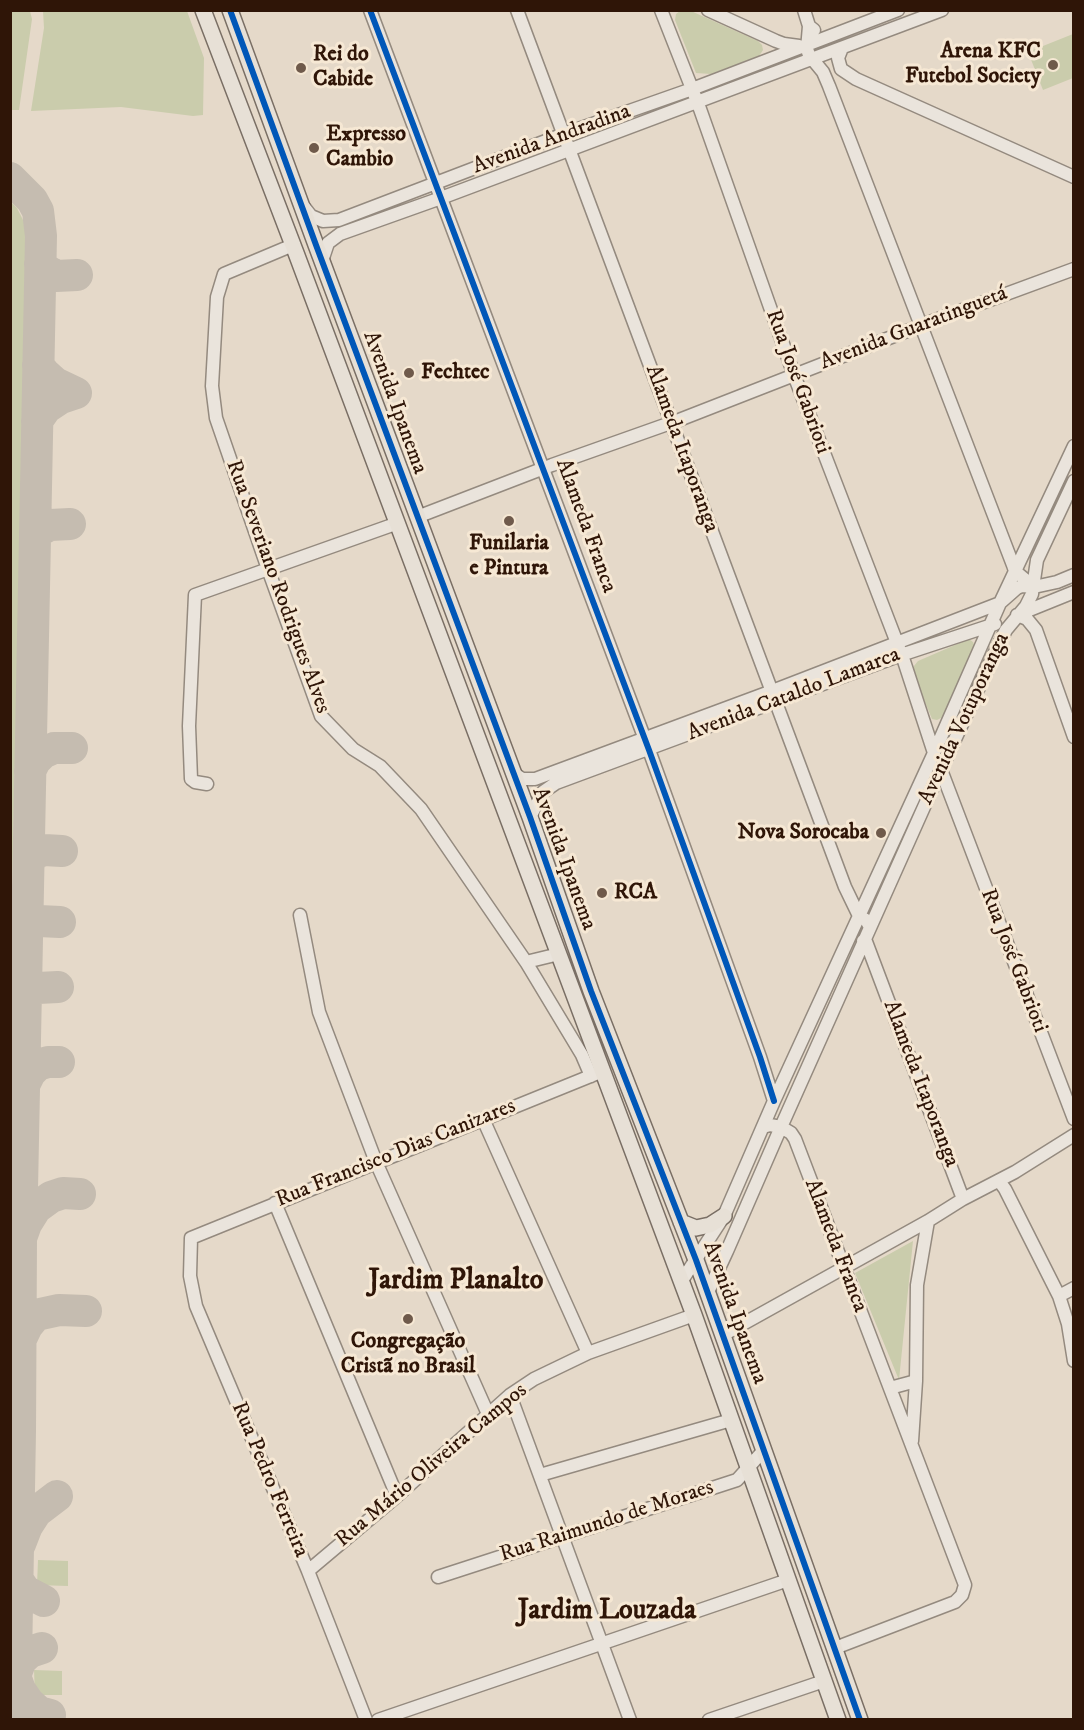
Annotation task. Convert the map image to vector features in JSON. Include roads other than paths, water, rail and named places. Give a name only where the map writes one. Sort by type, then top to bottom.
[{"type":"main road","name":"Avenida Ipanema","points":[[203,10],[560,954],[597,1074],[694,1315],[838,1719]]},
{"type":"main road","name":"Avenida Ipanema","points":[[230,10],[530,817],[591,991],[708,1292],[860,1719]]},
{"type":"main road","points":[[681,1222],[696,1228],[710,1225],[724,1216]]},
{"type":"street","name":"Alameda Franca","points":[[370,10],[649,750],[774,1101]]},
{"type":"street","name":"Alameda Itaporanga","points":[[517,10],[845,887],[855,925]]},
{"type":"street","points":[[708,10],[776,41],[792,46],[805,46]]},
{"type":"street","points":[[804,10],[810,26],[822,39],[836,64],[856,79]]},
{"type":"street","name":"Avenida Andradina","points":[[301,204],[311,216],[323,221],[339,220],[898,10]]},
{"type":"street","name":"Avenida Andradina","points":[[322,261],[328,243],[340,234],[942,10]]},
{"type":"street","name":"Rua José Gabrioti","points":[[663,12],[794,375],[899,649],[934,753]]},
{"type":"street","points":[[810,26],[805,46],[823,72],[1016,571],[1034,587]]},
{"type":"street","points":[[841,69],[838,58],[842,48]]},
{"type":"street","points":[[831,92],[836,82],[843,78],[856,79],[1074,177]]},
{"type":"street","name":"Rua Severiano Rodrigues Alves","points":[[293,245],[224,274],[217,297],[212,386],[216,418],[321,716],[353,749],[380,766],[421,809],[526,962],[582,1055],[597,1074]]},
{"type":"street","name":"Avenida Guaratinguetá","points":[[417,517],[1074,269]]},
{"type":"street","name":"Avenida Votuporanga","points":[[708,1292],[1003,635],[1005,612],[1016,571],[1074,446]]},
{"type":"street","name":"Avenida Votuporanga","points":[[1005,612],[1029,600],[1034,587],[1037,560],[1074,481]]},
{"type":"street","points":[[207,784],[191,779],[189,726],[195,595],[398,523]]},
{"type":"street","points":[[1005,544],[1018,548],[1030,541]]},
{"type":"street","points":[[1036,567],[1041,577],[1057,582]]},
{"type":"street","name":"Avenida Cataldo Lamarca","points":[[899,649],[991,625],[1005,612],[1017,588],[1057,582],[1074,575]]},
{"type":"street","name":"Avenida Cataldo Lamarca","points":[[530,817],[543,792],[556,783],[649,750],[774,697],[899,649],[1005,612],[1031,608],[1074,592]]},
{"type":"street","points":[[1005,612],[1031,623],[1037,633],[1074,737]]},
{"type":"street","name":"Avenida Votuporanga","points":[[681,1282],[724,1216],[991,625]]},
{"type":"street","points":[[1003,635],[1012,627],[1022,625],[1037,633]]},
{"type":"street","points":[[966,633],[976,634],[981,639],[981,646]]},
{"type":"street","name":"Avenida Cataldo Lamarca","points":[[512,771],[522,779],[535,779],[644,737],[774,697]]},
{"type":"street","name":"Rua José Gabrioti","points":[[941,770],[1074,1119]]},
{"type":"street","points":[[928,798],[938,793],[948,796],[953,802]]},
{"type":"street","points":[[845,887],[861,890],[874,886]]},
{"type":"street","points":[[300,915],[319,1012],[376,1162],[488,1414]]},
{"type":"street","points":[[866,920],[868,933],[861,942],[854,941],[855,925],[866,920]]},
{"type":"street","name":"Alameda Itaporanga","points":[[868,933],[876,968],[963,1199]]},
{"type":"street","points":[[526,962],[560,954]]},
{"type":"street","points":[[853,966],[863,962],[876,968]]},
{"type":"street","points":[[760,1057],[772,1067],[780,1069],[785,1069],[791,1064]]},
{"type":"street","name":"Rua Francisco Dias Canizares","points":[[190,1238],[597,1074]]},
{"type":"street","points":[[483,1119],[588,1353]]},
{"type":"street","points":[[763,1127],[770,1125],[781,1127]]},
{"type":"street","name":"Alameda Franca","points":[[781,1127],[791,1132],[795,1139],[965,1585],[963,1595],[955,1602],[835,1648]]},
{"type":"street","points":[[723,1335],[928,1221],[963,1199],[999,1181],[1074,1135]]},
{"type":"street","points":[[999,1181],[1059,1296],[1068,1324],[1074,1361]]},
{"type":"street","points":[[275,1203],[397,1496]]},
{"type":"street","name":"Alameda Franca","points":[[912,1446],[916,1382],[917,1285],[928,1221]]},
{"type":"street","name":"Rua Pedro Ferreira","points":[[190,1238],[190,1276],[196,1306],[308,1571],[366,1719]]},
{"type":"street","points":[[1059,1296],[1074,1288]]},
{"type":"street","name":"Rua Mário Oliveira Campos","points":[[308,1571],[397,1496],[510,1395],[534,1378],[588,1353],[694,1315]]},
{"type":"street","points":[[890,1388],[916,1382]]},
{"type":"street","points":[[510,1395],[630,1719]]},
{"type":"street","points":[[540,1474],[731,1420]]},
{"type":"street","name":"Rua Raimundo de Moraes","points":[[438,1577],[736,1480],[764,1450]]},
{"type":"street","points":[[378,1719],[788,1580]]},
{"type":"street","points":[[709,1719],[824,1681]]},
{"type":"place","name":"Arena KFC Futebol Society","points":[[1053,65]]},
{"type":"place","name":"Rei do Cabide","points":[[301,68]]},
{"type":"place","name":"Expresso Cambio","points":[[314,148]]},
{"type":"place","name":"Fechtec","points":[[409,373]]},
{"type":"place","name":"Funilaria e Pintura","points":[[509,521]]},
{"type":"place","name":"Nova Sorocaba","points":[[881,833]]},
{"type":"place","name":"RCA","points":[[602,893]]},
{"type":"place","name":"Congregação Cristã no Brasil","points":[[408,1319]]},
{"type":"district","name":"Jardim Planalto","points":[[456,1282]]},
{"type":"district","name":"Jardim Louzada","points":[[607,1612]]}]
